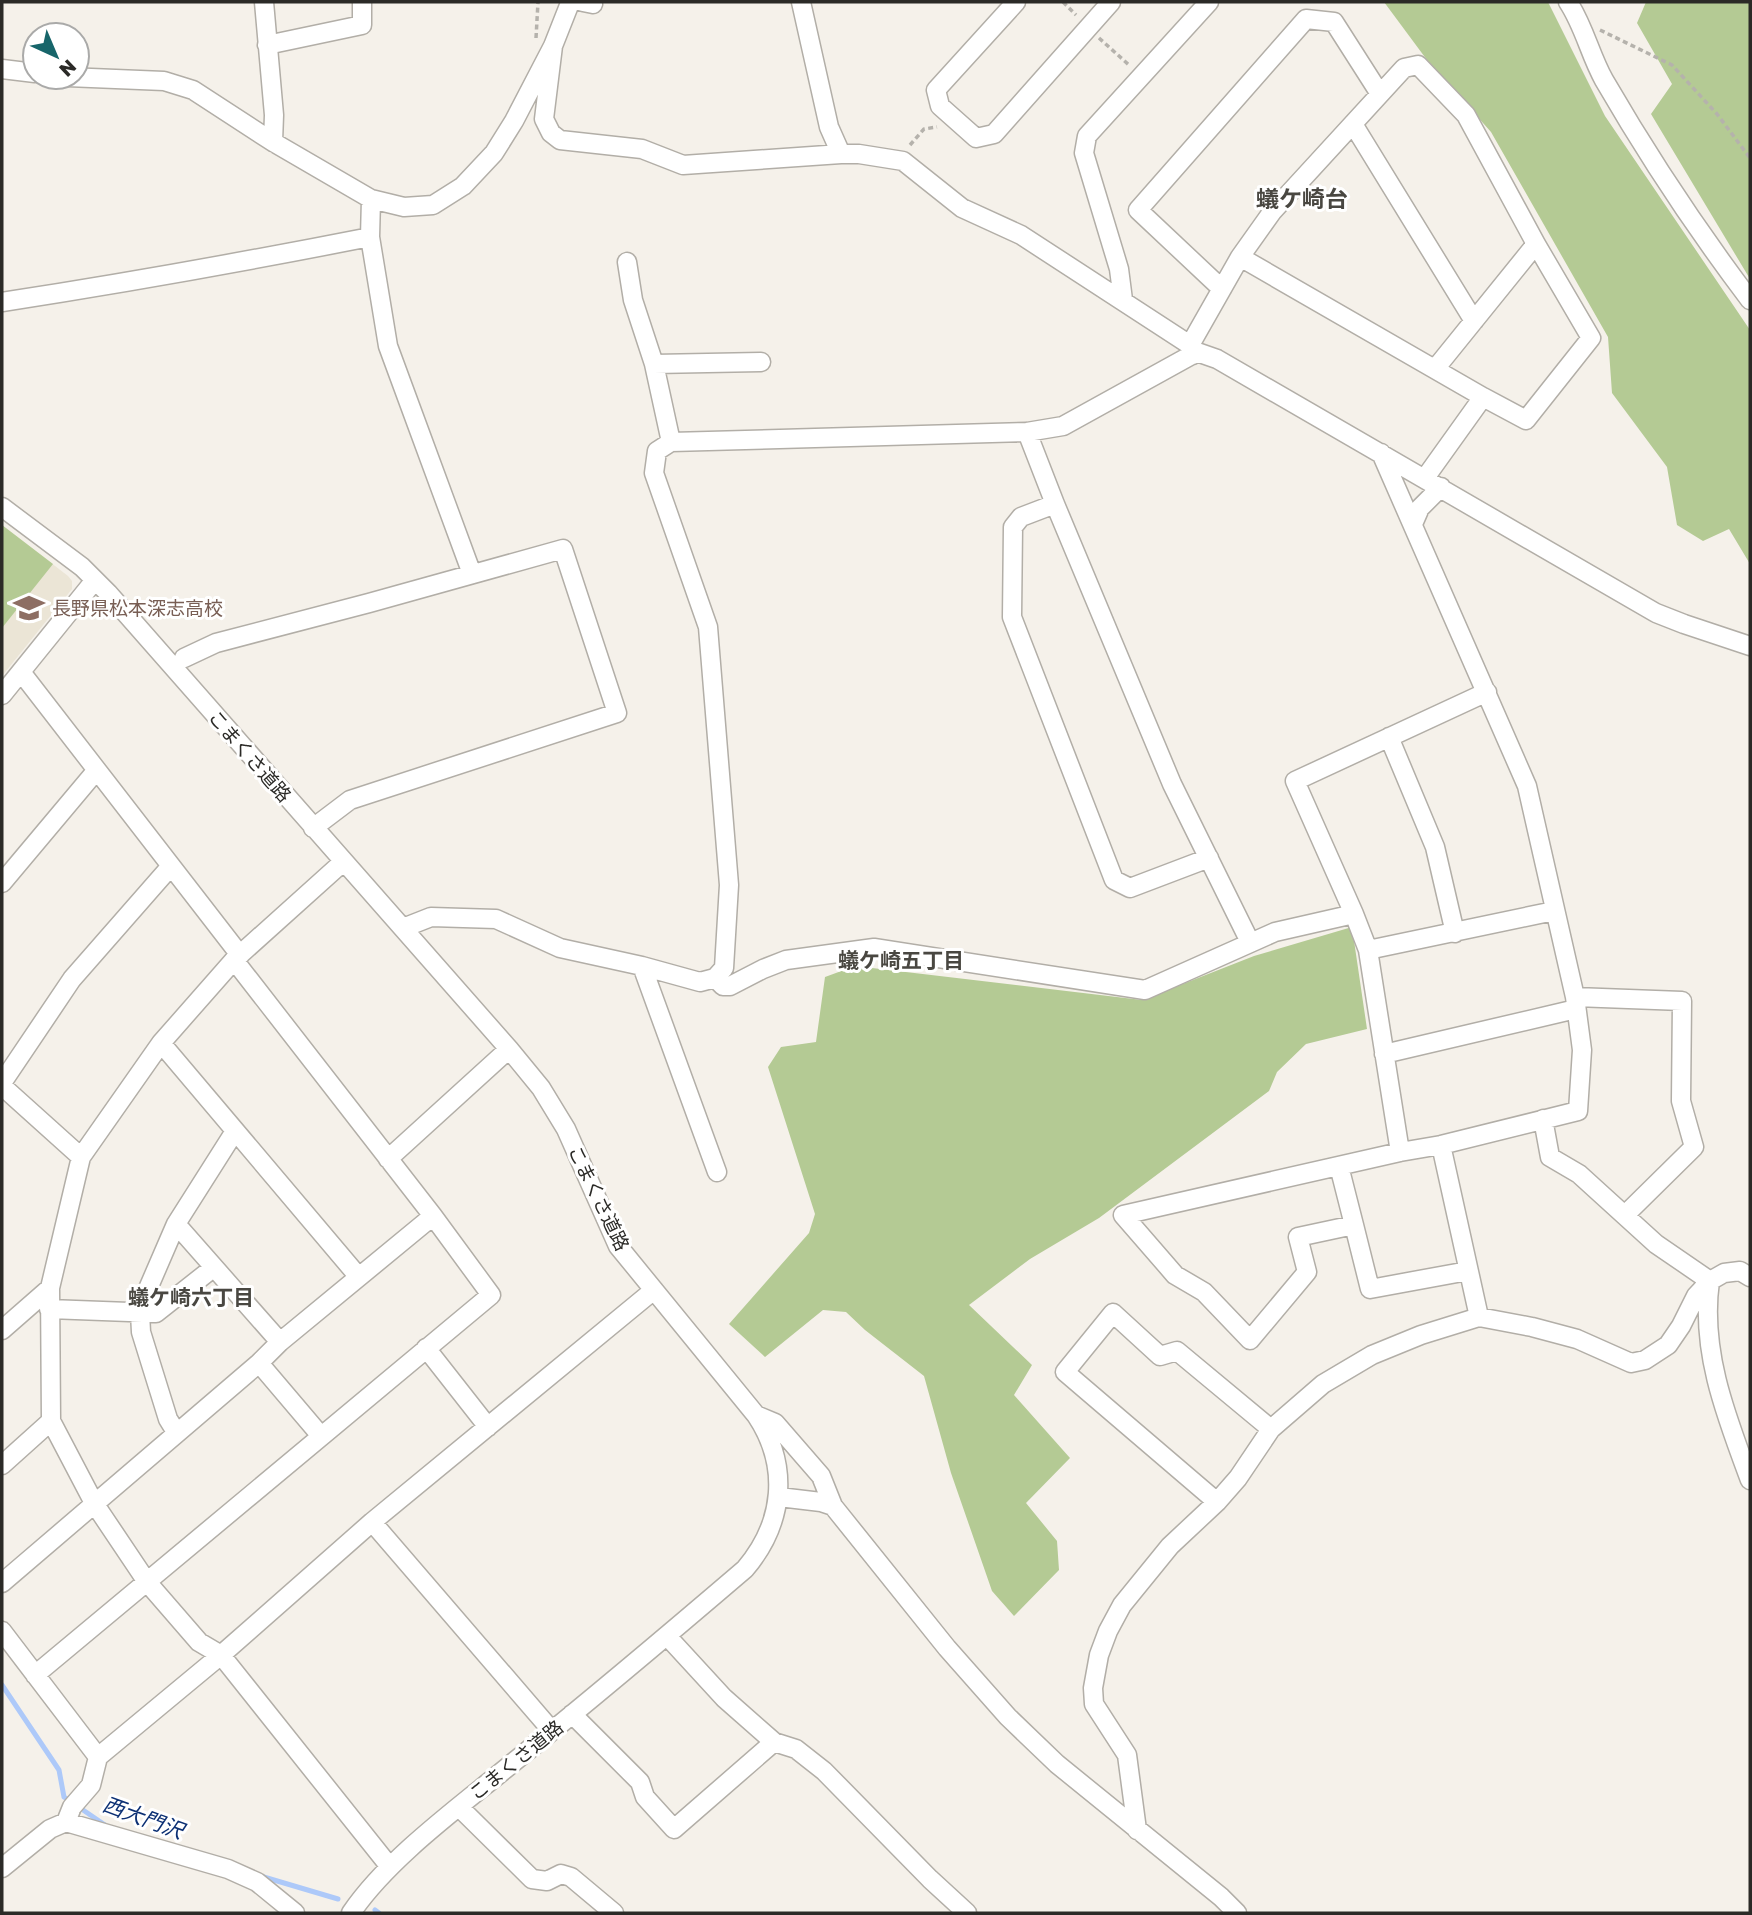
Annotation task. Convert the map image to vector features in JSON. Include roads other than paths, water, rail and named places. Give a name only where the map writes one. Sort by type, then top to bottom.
[{"type":"street","points":[[264,2],[274,115],[273,142]]},
{"type":"street","points":[[267,45],[362,25],[362,2]]},
{"type":"street","points":[[91,78],[163,81],[193,90],[273,142],[371,199],[404,207],[433,205],[463,186],[494,153],[514,121],[553,46],[570,3],[573,2]]},
{"type":"street","points":[[801,2],[829,127],[841,154]]},
{"type":"street","points":[[1016,2],[936,89],[940,106],[976,138],[994,134],[1111,2]]},
{"type":"street","points":[[1122,300],[1119,269],[1084,153],[1087,136],[1209,2]]},
{"type":"street","points":[[1568,2],[1579,19],[1602,77],[1657,166],[1750,300]]},
{"type":"street","points":[[1222,289],[1138,210],[1307,19],[1334,22],[1380,94]]},
{"type":"street","points":[[553,46],[544,119],[551,133],[560,140],[642,149],[683,165],[841,154],[903,161],[962,208],[1021,235],[1122,300],[1191,350],[1217,359],[1657,613],[1750,646]]},
{"type":"street","points":[[403,928],[431,917],[496,919],[560,948],[700,982],[715,978],[724,968],[729,885],[708,628],[654,473],[657,451],[671,442],[1027,432],[1063,426],[1191,350],[1240,257],[1272,212],[1404,68],[1418,65],[1466,115],[1591,338],[1525,420],[1240,257]]},
{"type":"street","points":[[2,69],[21,71]]},
{"type":"street","points":[[1353,124],[1474,321]]},
{"type":"street","points":[[371,199],[370,237],[388,346],[472,574]]},
{"type":"street","points":[[2,302],[140,281],[370,237]]},
{"type":"street","points":[[1434,369],[1536,244]]},
{"type":"street","points":[[626,262],[634,300],[654,364],[671,442]]},
{"type":"street","points":[[654,364],[761,362]]},
{"type":"street","points":[[1424,478],[1483,397]]},
{"type":"street","points":[[1027,432],[1172,784],[1250,942]]},
{"type":"street","points":[[1354,1224],[1298,1237],[1307,1272],[1250,1340],[1204,1292],[1175,1275],[1123,1215],[1441,1145],[1578,1111],[1582,1050],[1575,1003],[1527,786],[1381,453]]},
{"type":"street","points":[[1413,524],[1419,508],[1441,487]]},
{"type":"street","points":[[1055,505],[1021,517],[1013,527],[1012,617],[1114,880],[1130,888],[1209,858]]},
{"type":"street","name":"こまくさ道路","points":[[2,507],[95,580],[509,1049],[541,1088],[566,1129],[618,1246],[756,1415],[772,1442],[780,1476],[779,1497],[756,1557],[667,1636],[390,1867],[367,1890],[351,1913]]},
{"type":"street","points":[[184,658],[216,642],[563,549],[617,713],[350,800],[313,828]]},
{"type":"street","points":[[2,695],[95,580]]},
{"type":"street","points":[[21,672],[171,866],[237,958],[491,1295],[35,1675]]},
{"type":"street","points":[[1400,1152],[1368,950],[1296,781],[1487,692]]},
{"type":"street","points":[[1389,737],[1435,848],[1455,933]]},
{"type":"street","points":[[2,883],[96,771]]},
{"type":"street","points":[[343,862],[237,958],[161,1043],[82,1157],[50,1288],[51,1421],[94,1503],[147,1582],[199,1642],[221,1655],[390,1867]]},
{"type":"street","points":[[82,1157],[2,1085],[72,979],[171,866]]},
{"type":"street","points":[[1368,950],[1554,911]]},
{"type":"street","points":[[715,978],[723,986],[730,986],[786,960],[874,948],[1144,990],[1275,932],[1354,914]]},
{"type":"street","points":[[642,966],[717,1172]]},
{"type":"street","points":[[1384,1054],[1575,1003],[1682,1001],[1681,1101],[1694,1147],[1625,1215]]},
{"type":"street","points":[[161,1043],[358,1276]]},
{"type":"street","points":[[388,1159],[509,1049]]},
{"type":"street","points":[[1543,1119],[1550,1157],[1578,1174],[1656,1244],[1710,1281]]},
{"type":"street","points":[[176,1432],[168,1419],[141,1332],[139,1313],[176,1224],[235,1131]]},
{"type":"street","points":[[1441,1145],[1479,1317]]},
{"type":"street","points":[[1339,1166],[1370,1289],[1468,1271]]},
{"type":"street","points":[[2,1583],[280,1342],[433,1216]]},
{"type":"street","points":[[176,1224],[280,1342]]},
{"type":"street","points":[[50,1309],[156,1313],[213,1268]]},
{"type":"street","points":[[1138,1830],[1127,1755],[1094,1704],[1093,1688],[1099,1655],[1122,1605],[1170,1546],[1217,1502],[1238,1478],[1271,1429],[1323,1384],[1372,1355],[1421,1335],[1479,1317],[1577,1339],[1632,1363],[1645,1360],[1668,1345],[1696,1296],[1710,1281],[1724,1273],[1740,1271],[1750,1277]]},
{"type":"street","points":[[1710,1281],[1707,1301],[1714,1370],[1726,1417],[1750,1480]]},
{"type":"street","points":[[2,1330],[50,1288]]},
{"type":"street","points":[[2,1868],[50,1829],[65,1822],[72,1807],[91,1786],[98,1756],[221,1655],[372,1522],[654,1290]]},
{"type":"street","points":[[1217,1502],[1065,1372],[1113,1313],[1160,1356],[1177,1351],[1271,1429]]},
{"type":"street","points":[[426,1348],[488,1427]]},
{"type":"street","points":[[258,1363],[321,1436]]},
{"type":"street","points":[[756,1415],[775,1423],[795,1444],[821,1476],[833,1506],[947,1648],[1008,1717],[1056,1764],[1237,1913]]},
{"type":"street","points":[[2,1465],[51,1421]]},
{"type":"street","points":[[779,1497],[833,1506]]},
{"type":"street","points":[[372,1522],[552,1731]]},
{"type":"street","points":[[2,1631],[98,1756]]},
{"type":"street","points":[[667,1636],[724,1698],[774,1742],[796,1749],[824,1771],[967,1913]]},
{"type":"street","points":[[572,1714],[640,1782],[645,1797],[674,1829],[774,1742]]},
{"type":"street","points":[[459,1807],[532,1879],[547,1881],[561,1874],[571,1877],[614,1913]]},
{"type":"street","points":[[65,1822],[228,1869],[257,1882],[295,1913]]},
{"type":"waterway","name":"西大門沢","points":[[2,1685],[59,1770],[64,1797],[105,1825]]},
{"type":"waterway","name":"西大門沢","points":[[257,1875],[338,1899]]},
{"type":"waterway","name":"西大門沢","points":[[375,1910],[379,1913]]},
{"type":"place","name":"長野県松本深志高校","points":[[29,608]]},
{"type":"district","name":"蟻ケ崎台","points":[[1302,199]]},
{"type":"district","name":"蟻ケ崎五丁目","points":[[901,961]]},
{"type":"district","name":"蟻ケ崎六丁目","points":[[191,1298]]}]
